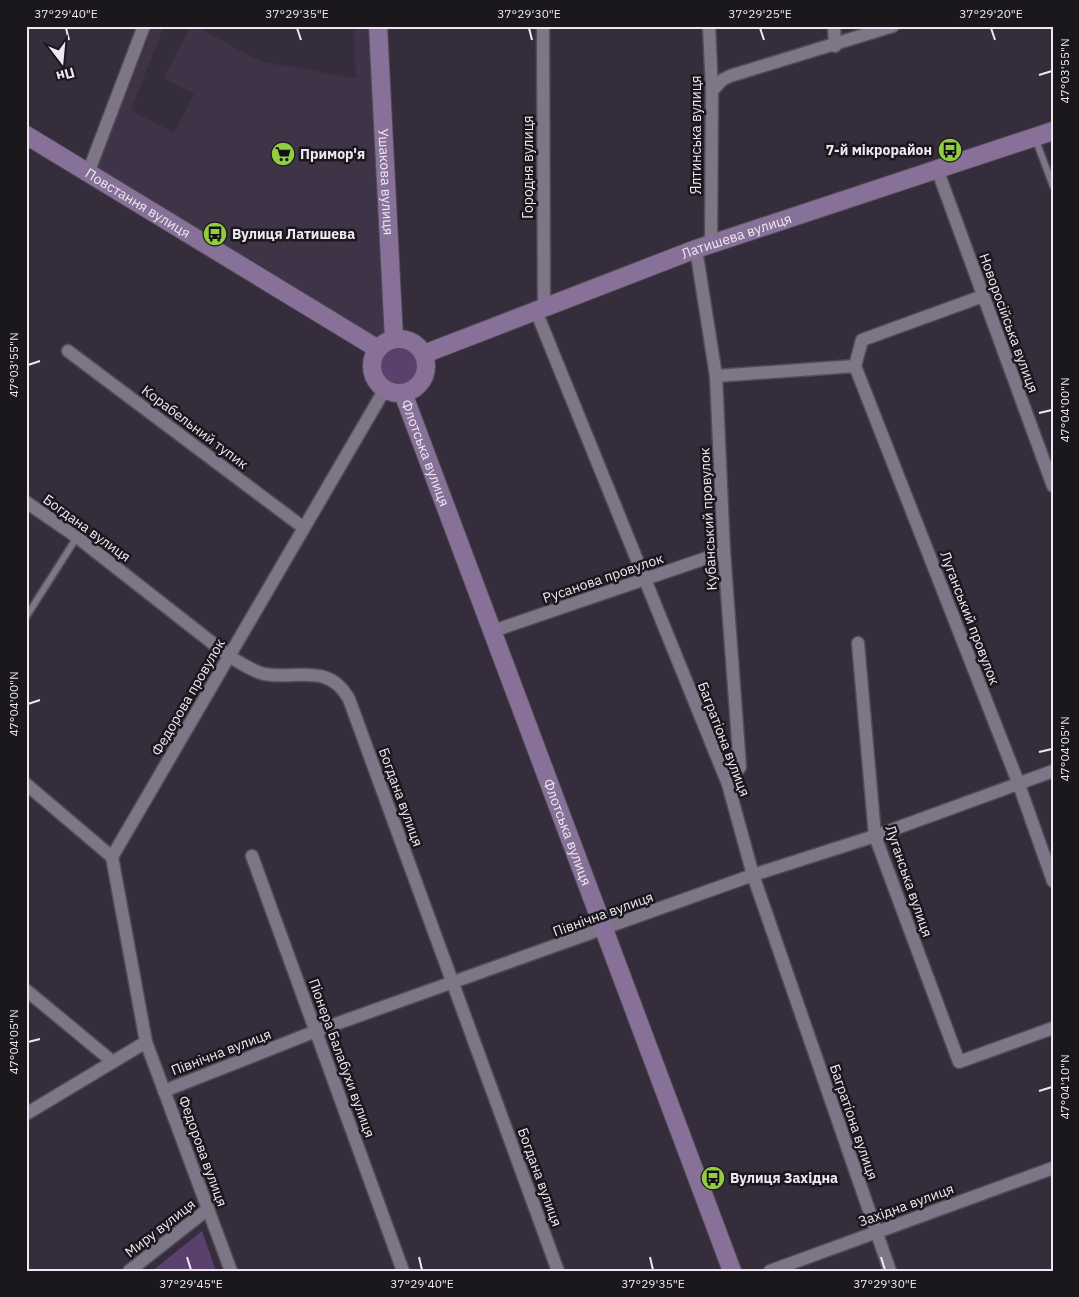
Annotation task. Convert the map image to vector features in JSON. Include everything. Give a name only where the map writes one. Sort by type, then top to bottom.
[{"type":"street","points":[[88,172],[144,26]]},
{"type":"street","name":"Ушакова вулиця","points":[[378,26],[394,339]]},
{"type":"street","name":"Городня вулиця","points":[[540,309],[543,26]]},
{"type":"street","name":"Ялтинська вулиця","points":[[703,247],[712,91],[709,26]]},
{"type":"street","points":[[834,26],[835,46]]},
{"type":"street","points":[[711,66],[722,75],[730,76],[835,46],[893,26]]},
{"type":"street","points":[[712,91],[730,76]]},
{"type":"street","name":"Латишева вулиця","points":[[424,354],[703,247],[1053,131]]},
{"type":"street","name":"Повстання вулиця","points":[[26,135],[378,349]]},
{"type":"street","name":"Новоросійська вулиця","points":[[937,169],[1053,486]]},
{"type":"street","name":"Кубанський провулок","points":[[703,247],[716,376],[724,552],[740,767],[728,784]]},
{"type":"street","points":[[716,376],[855,366],[862,340],[983,296]]},
{"type":"street","name":"Багратіона вулиця","points":[[540,309],[644,579],[728,784],[754,875],[890,1271]]},
{"type":"street","points":[[394,339],[406,340],[417,345],[424,354],[427,364],[423,379],[413,390],[403,393],[385,389],[377,381],[372,371],[373,359],[378,349],[394,339]]},
{"type":"street","name":"Корабельний тупик","points":[[68,351],[304,528]]},
{"type":"street","name":"Луганський провулок","points":[[855,366],[1018,782],[1053,881]]},
{"type":"street","name":"Федорова провулок","points":[[112,857],[385,389]]},
{"type":"street","name":"Флотська вулиця","points":[[403,393],[732,1271]]},
{"type":"street","name":"Богдана вулиця","points":[[26,502],[77,537],[229,656],[256,672],[320,675],[332,678],[342,686],[349,698],[558,1271]]},
{"type":"street","name":"Русанова провулок","points":[[493,631],[724,552]]},
{"type":"street","name":"Луганська вулиця","points":[[858,643],[875,836],[959,1062],[1053,1028]]},
{"type":"street","name":"Північна вулиця","points":[[164,1091],[316,1031],[754,875],[875,836],[1018,782],[1053,771]]},
{"type":"street","points":[[26,784],[112,857],[146,1042],[26,1114]]},
{"type":"street","name":"Піонера Балабухи вулиця","points":[[252,856],[403,1271]]},
{"type":"street","points":[[26,990],[113,1062]]},
{"type":"street","name":"Федорова вулиця","points":[[146,1042],[231,1271]]},
{"type":"street","name":"Західна вулиця","points":[[770,1271],[1053,1168]]},
{"type":"street","name":"Миру вулиця","points":[[129,1271],[208,1209]]},
{"type":"lane","points":[[1035,137],[1053,186]]},
{"type":"lane","points":[[26,617],[77,537]]},
{"type":"shaded area","points":[[153,26],[164,26],[131,110],[174,133],[194,94],[164,78],[191,26],[195,26],[262,62],[356,78],[353,26],[369,26],[387,332],[375,339],[97,168]]},
{"type":"shaded area","points":[[399,347],[412,353],[418,366],[412,379],[399,385],[386,379],[380,366],[386,353]]},
{"type":"shaded area","points":[[202,1231],[216,1271],[152,1271]]},
{"type":"place","name":"7-й мікрорайон","points":[[950,150]]},
{"type":"place","name":"Примор'я","points":[[283,154]]},
{"type":"place","name":"Вулиця Латишева","points":[[215,234]]},
{"type":"place","name":"Вулиця Західна","points":[[713,1178]]}]
